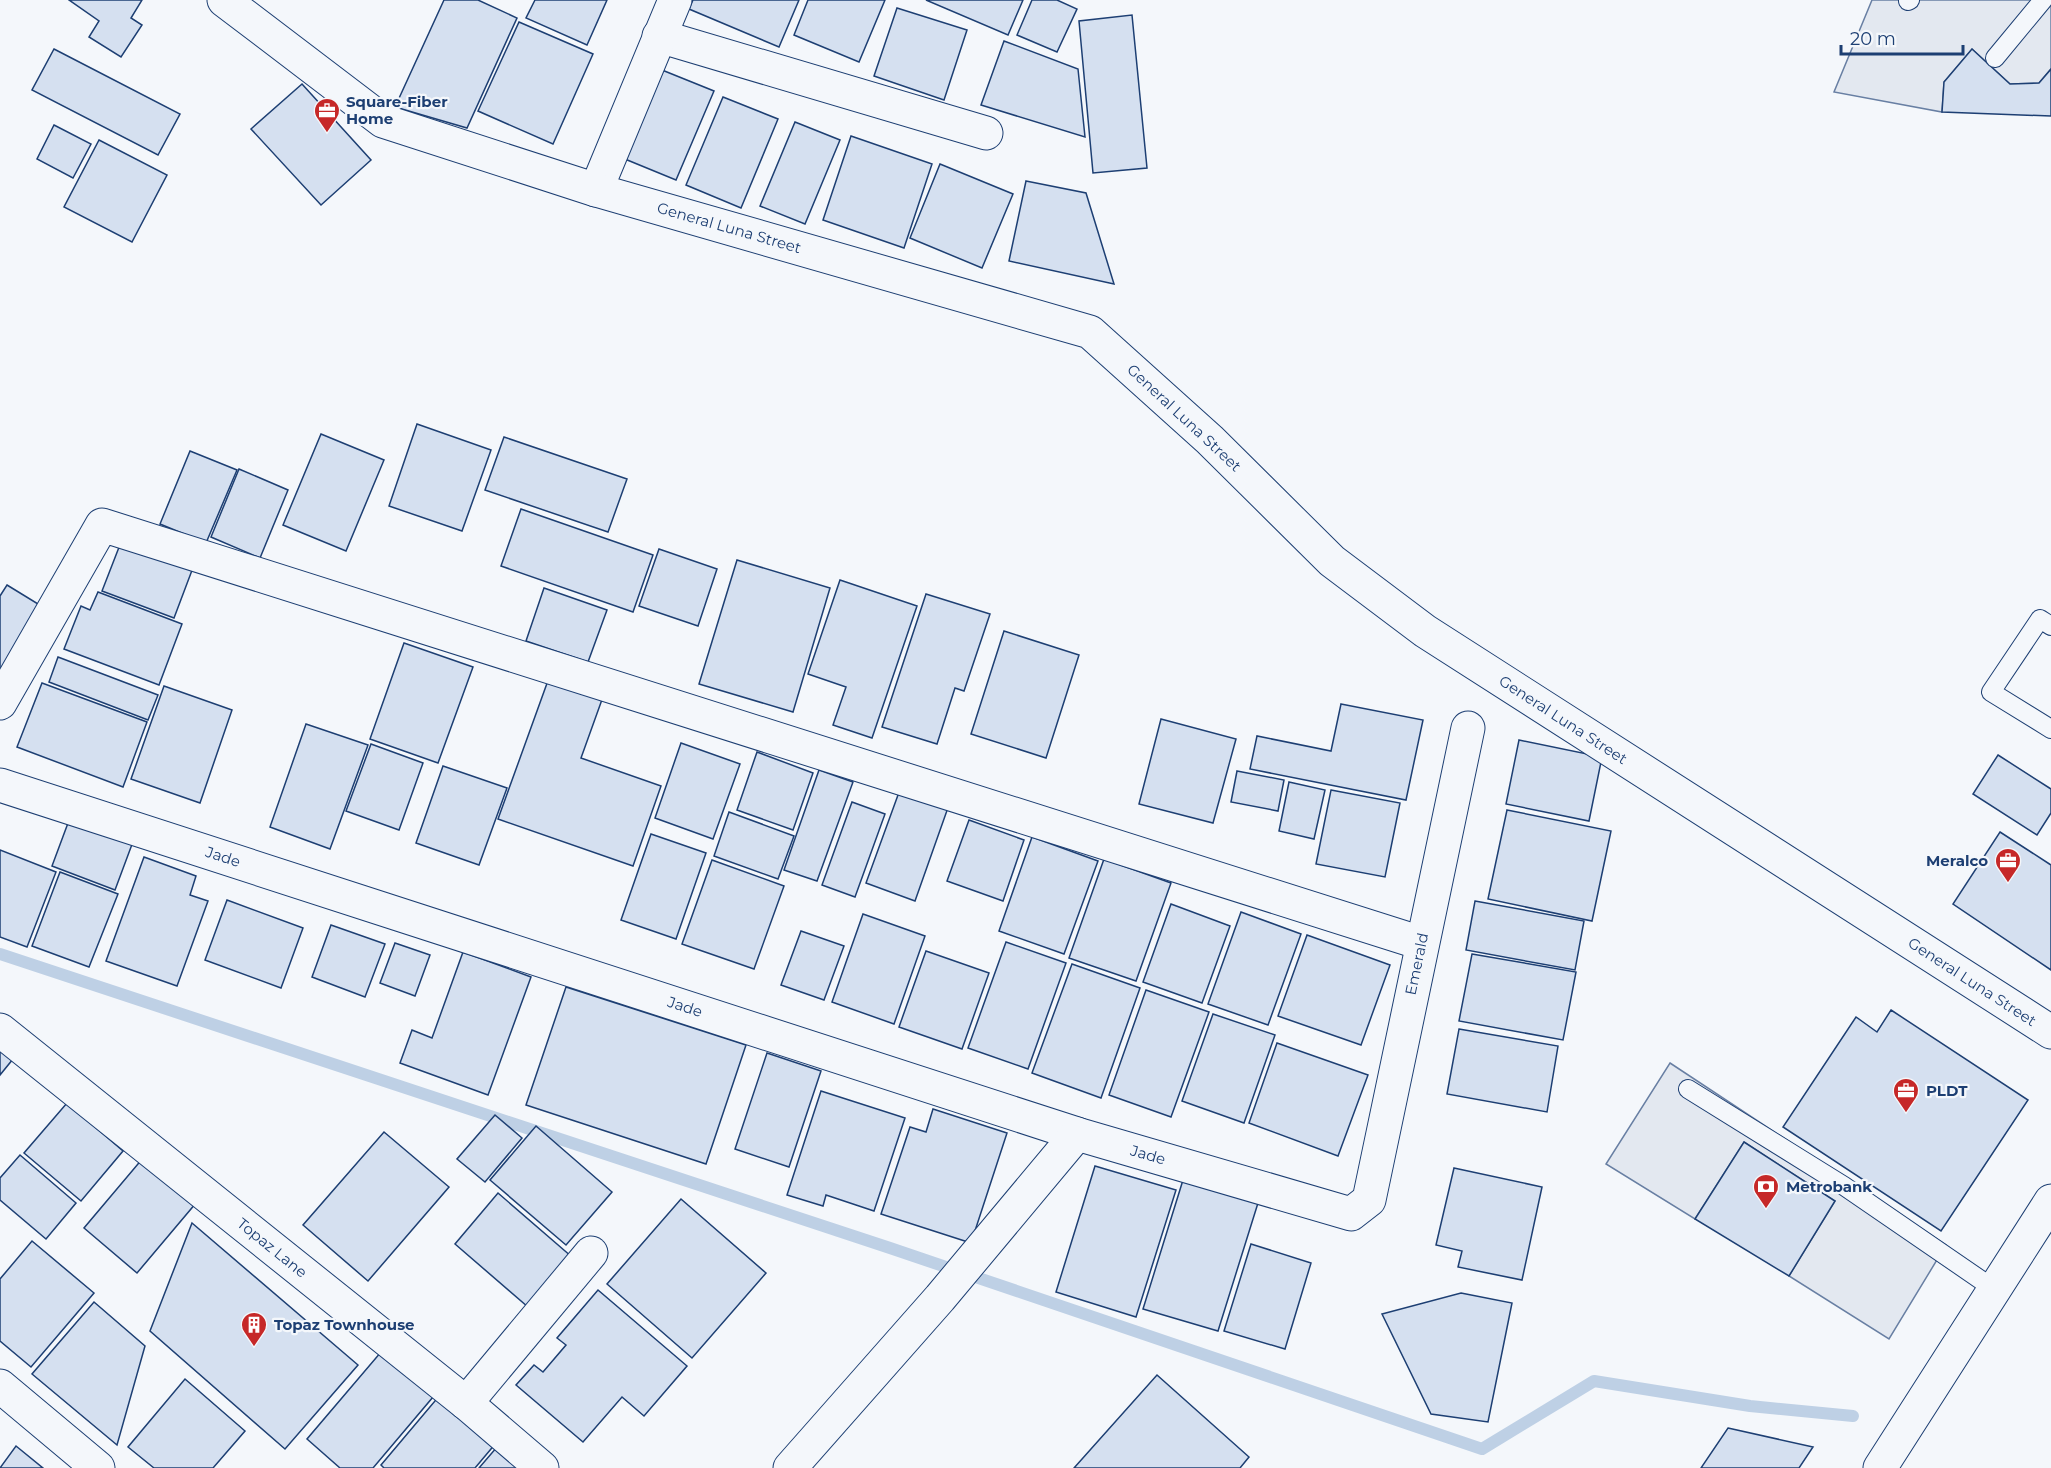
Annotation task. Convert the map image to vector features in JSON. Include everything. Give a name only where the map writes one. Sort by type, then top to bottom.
[{"type":"street","name":"General Luna Street","points":[[224,0],[383,121],[596,190],[1090,332],[1210,440],[1332,561],[1425,631],[2051,1032]]},
{"type":"street","points":[[596,190],[658,36],[675,0]]},
{"type":"street","points":[[658,36],[986,133]]},
{"type":"street","points":[[0,703],[102,525],[1421,943]]},
{"type":"street","name":"Emerald","points":[[1369,1200],[1421,943],[1468,729]]},
{"type":"street","name":"Jade","points":[[0,785],[1077,1134],[1351,1214],[1369,1200]]},
{"type":"street","name":"Topaz Lane","points":[[0,1030],[466,1403],[542,1468]]},
{"type":"street","points":[[790,1468],[940,1298],[1077,1134]]},
{"type":"street","points":[[1886,1466],[1994,1289],[2051,1201]]},
{"type":"street","points":[[466,1403],[591,1253]]},
{"type":"street","points":[[0,1386],[98,1468]]},
{"type":"lane","points":[[1995,58],[2043,0]]},
{"type":"lane","points":[[2051,626],[2040,619],[1991,692],[2051,729]]},
{"type":"lane","points":[[1688,1089],[1844,1186],[1994,1289]]},
{"type":"shaded area","points":[[1872,0],[2051,0],[2051,69],[2039,83],[2010,84],[1972,49],[1944,82],[1942,112],[1834,92]]},
{"type":"shaded area","points":[[1670,1063],[1946,1245],[1889,1339],[1789,1276],[1835,1201],[1744,1142],[1695,1219],[1606,1164]]},
{"type":"building","points":[[69,0],[142,0],[131,18],[142,25],[121,57],[89,37],[99,21]]},
{"type":"building","points":[[444,0],[478,0],[517,18],[467,128],[395,107]]},
{"type":"building","points":[[535,0],[607,0],[587,45],[526,18]]},
{"type":"building","points":[[693,0],[799,0],[779,47],[689,9]]},
{"type":"building","points":[[808,0],[885,0],[859,62],[794,35]]},
{"type":"building","points":[[926,0],[1023,0],[1008,35]]},
{"type":"building","points":[[1032,0],[1057,0],[1077,9],[1057,52],[1017,35]]},
{"type":"building","points":[[897,8],[967,30],[944,100],[874,76]]},
{"type":"building","points":[[1132,15],[1147,168],[1093,173],[1079,21]]},
{"type":"building","points":[[519,22],[593,54],[553,144],[478,111]]},
{"type":"building","points":[[1004,41],[1078,69],[1085,137],[981,105]]},
{"type":"building","points":[[54,49],[180,114],[158,155],[32,90]]},
{"type":"building","points":[[1972,49],[2010,84],[2039,83],[2051,69],[2051,116],[1942,112],[1944,82]]},
{"type":"building","points":[[657,68],[714,91],[676,180],[620,157]]},
{"type":"building","points":[[302,84],[371,160],[321,205],[251,129]]},
{"type":"building","points":[[723,97],[778,119],[741,208],[686,185]]},
{"type":"building","points":[[795,122],[840,140],[805,224],[760,206]]},
{"type":"building","points":[[54,125],[91,144],[73,178],[37,159]]},
{"type":"building","points":[[851,136],[932,164],[904,248],[823,220]]},
{"type":"building","points":[[99,140],[167,175],[132,242],[64,207]]},
{"type":"building","points":[[940,164],[1013,194],[982,268],[910,238]]},
{"type":"building","points":[[1026,181],[1086,193],[1114,284],[1009,261]]},
{"type":"building","points":[[417,424],[491,450],[462,531],[389,506]]},
{"type":"building","points":[[321,434],[384,460],[346,551],[283,525]]},
{"type":"building","points":[[504,437],[627,479],[608,532],[485,490]]},
{"type":"building","points":[[190,451],[237,470],[206,543],[160,524]]},
{"type":"building","points":[[239,469],[288,490],[260,558],[211,537]]},
{"type":"building","points":[[521,509],[653,555],[633,612],[501,566]]},
{"type":"building","points":[[123,537],[194,565],[174,618],[102,591]]},
{"type":"building","points":[[659,549],[717,569],[698,626],[639,606]]},
{"type":"building","points":[[737,560],[830,588],[793,712],[699,684]]},
{"type":"building","points":[[840,580],[917,606],[872,738],[833,725],[846,687],[808,674]]},
{"type":"building","points":[[7,585],[43,607],[0,672],[0,596]]},
{"type":"building","points":[[544,588],[607,610],[588,662],[526,641]]},
{"type":"building","points":[[98,592],[182,624],[159,685],[64,649],[81,606],[90,610]]},
{"type":"building","points":[[926,594],[990,614],[964,691],[955,688],[937,744],[882,727]]},
{"type":"building","points":[[1004,631],[1079,655],[1046,758],[971,734]]},
{"type":"building","points":[[404,643],[473,667],[438,763],[370,739]]},
{"type":"building","points":[[58,657],[158,695],[148,720],[49,682]]},
{"type":"building","points":[[550,675],[604,694],[581,758],[661,786],[633,866],[498,819]]},
{"type":"building","points":[[42,683],[147,722],[123,787],[17,747]]},
{"type":"building","points":[[164,686],[232,710],[200,803],[131,779]]},
{"type":"building","points":[[1341,704],[1423,720],[1406,800],[1250,769],[1257,736],[1331,751]]},
{"type":"building","points":[[1161,719],[1236,739],[1213,823],[1139,804]]},
{"type":"building","points":[[306,724],[368,745],[330,849],[270,827]]},
{"type":"building","points":[[1519,740],[1602,757],[1589,821],[1506,804]]},
{"type":"building","points":[[681,743],[740,764],[713,839],[655,818]]},
{"type":"building","points":[[371,744],[423,763],[399,830],[346,811]]},
{"type":"building","points":[[757,752],[813,773],[793,830],[737,810]]},
{"type":"building","points":[[1998,755],[2051,789],[2051,813],[2037,835],[1973,794]]},
{"type":"building","points":[[443,766],[507,788],[479,865],[416,843]]},
{"type":"building","points":[[819,770],[853,782],[817,881],[784,870]]},
{"type":"building","points":[[1237,771],[1284,780],[1278,811],[1231,802]]},
{"type":"building","points":[[1289,782],[1325,790],[1314,839],[1279,831]]},
{"type":"building","points":[[902,784],[950,802],[915,901],[866,883]]},
{"type":"building","points":[[1331,790],[1400,803],[1385,877],[1316,864]]},
{"type":"building","points":[[852,802],[885,814],[855,897],[822,885]]},
{"type":"building","points":[[1507,810],[1611,831],[1592,921],[1488,899]]},
{"type":"building","points":[[729,812],[794,836],[778,879],[714,856]]},
{"type":"building","points":[[71,815],[134,839],[115,890],[52,866]]},
{"type":"building","points":[[969,820],[1024,840],[1003,901],[947,881]]},
{"type":"building","name":"Meralco","points":[[2000,832],[2051,865],[2051,970],[1953,904]]},
{"type":"building","points":[[651,834],[706,853],[676,939],[621,920]]},
{"type":"building","points":[[1032,837],[1098,861],[1064,954],[999,931]]},
{"type":"building","points":[[0,850],[56,872],[27,947],[0,937]]},
{"type":"building","points":[[144,857],[196,876],[190,895],[208,901],[177,986],[106,961]]},
{"type":"building","points":[[1104,859],[1171,883],[1136,981],[1069,958]]},
{"type":"building","points":[[712,860],[784,886],[754,969],[682,944]]},
{"type":"building","points":[[60,872],[118,894],[89,967],[32,946]]},
{"type":"building","points":[[227,900],[303,928],[281,988],[205,960]]},
{"type":"building","points":[[1475,901],[1584,921],[1575,970],[1466,950]]},
{"type":"building","points":[[1171,904],[1230,926],[1202,1003],[1143,982]]},
{"type":"building","points":[[1241,912],[1301,934],[1268,1025],[1208,1004]]},
{"type":"building","points":[[863,914],[925,936],[894,1024],[832,1002]]},
{"type":"building","points":[[331,925],[385,944],[365,997],[312,977]]},
{"type":"building","points":[[801,931],[844,946],[824,1000],[781,985]]},
{"type":"building","points":[[1307,935],[1390,965],[1361,1045],[1278,1016]]},
{"type":"building","points":[[1006,942],[1066,963],[1028,1069],[968,1048]]},
{"type":"building","points":[[395,943],[430,955],[415,996],[380,983]]},
{"type":"building","points":[[926,951],[989,973],[962,1049],[899,1027]]},
{"type":"building","points":[[463,952],[531,977],[488,1095],[400,1063],[412,1030],[432,1038]]},
{"type":"building","points":[[1472,954],[1576,972],[1563,1040],[1459,1021]]},
{"type":"building","points":[[1072,964],[1140,988],[1101,1098],[1032,1073]]},
{"type":"building","points":[[566,987],[746,1045],[706,1164],[526,1105]]},
{"type":"building","points":[[1146,990],[1209,1012],[1171,1117],[1109,1095]]},
{"type":"building","name":"PLDT","points":[[1891,1010],[2028,1100],[1941,1231],[1783,1127],[1856,1017],[1877,1032]]},
{"type":"building","points":[[1213,1014],[1275,1035],[1244,1123],[1182,1101]]},
{"type":"building","points":[[1459,1029],[1558,1046],[1547,1112],[1447,1094]]},
{"type":"building","points":[[1277,1043],[1368,1075],[1338,1156],[1249,1123]]},
{"type":"building","points":[[0,1048],[13,1059],[0,1075]]},
{"type":"building","points":[[767,1053],[821,1071],[789,1167],[735,1149]]},
{"type":"building","points":[[821,1091],[905,1118],[874,1211],[826,1195],[823,1206],[787,1195]]},
{"type":"building","points":[[67,1103],[123,1151],[81,1201],[24,1153]]},
{"type":"building","points":[[933,1109],[1007,1133],[971,1243],[881,1214],[910,1127],[926,1132]]},
{"type":"building","points":[[495,1115],[522,1138],[485,1182],[457,1159]]},
{"type":"building","points":[[536,1126],[612,1192],[566,1245],[490,1180]]},
{"type":"building","points":[[384,1132],[449,1187],[368,1281],[303,1225]]},
{"type":"building","name":"Metrobank","points":[[1744,1142],[1835,1201],[1789,1276],[1695,1219]]},
{"type":"building","points":[[20,1155],[76,1203],[46,1239],[0,1200],[0,1178]]},
{"type":"building","points":[[143,1158],[196,1203],[137,1273],[84,1228]]},
{"type":"building","points":[[1095,1166],[1176,1190],[1136,1317],[1056,1292]]},
{"type":"building","points":[[1454,1168],[1542,1187],[1522,1280],[1458,1267],[1462,1251],[1436,1245]]},
{"type":"building","points":[[1183,1180],[1258,1203],[1218,1331],[1143,1309]]},
{"type":"building","points":[[498,1193],[572,1257],[528,1307],[455,1244]]},
{"type":"building","points":[[681,1199],[766,1273],[692,1358],[607,1284]]},
{"type":"building","name":"Topaz Townhouse","points":[[192,1223],[358,1365],[285,1449],[150,1331]]},
{"type":"building","points":[[32,1241],[94,1293],[31,1367],[0,1341],[0,1279]]},
{"type":"building","points":[[1251,1244],[1311,1263],[1285,1349],[1224,1331]]},
{"type":"building","points":[[598,1290],[687,1366],[644,1416],[622,1397],[583,1442],[516,1385],[534,1365],[543,1372],[566,1345],[557,1338]]},
{"type":"building","points":[[1461,1293],[1512,1303],[1488,1422],[1431,1414],[1382,1314]]},
{"type":"building","points":[[94,1302],[145,1346],[117,1445],[32,1374]]},
{"type":"building","points":[[381,1352],[433,1397],[373,1468],[340,1468],[307,1439]]},
{"type":"building","points":[[1157,1375],[1249,1457],[1240,1468],[1074,1468]]},
{"type":"building","points":[[185,1379],[245,1431],[213,1468],[154,1468],[128,1447]]},
{"type":"building","points":[[440,1395],[496,1443],[475,1468],[384,1468],[381,1465]]},
{"type":"building","points":[[1728,1428],[1813,1447],[1799,1468],[1701,1468]]},
{"type":"building","points":[[16,1446],[43,1468],[0,1468]]},
{"type":"building","points":[[497,1447],[522,1468],[479,1468]]},
{"type":"waterway","points":[[0,954],[890,1248],[1482,1449],[1594,1381],[1750,1406],[1853,1416]]},
{"type":"place","name":"Square-Fiber Home","points":[[327,134]]},
{"type":"place","name":"Meralco","points":[[2008,884]]},
{"type":"place","name":"PLDT","points":[[1906,1114]]},
{"type":"place","name":"Metrobank","points":[[1766,1210]]},
{"type":"place","name":"Topaz Townhouse","points":[[254,1348]]}]
